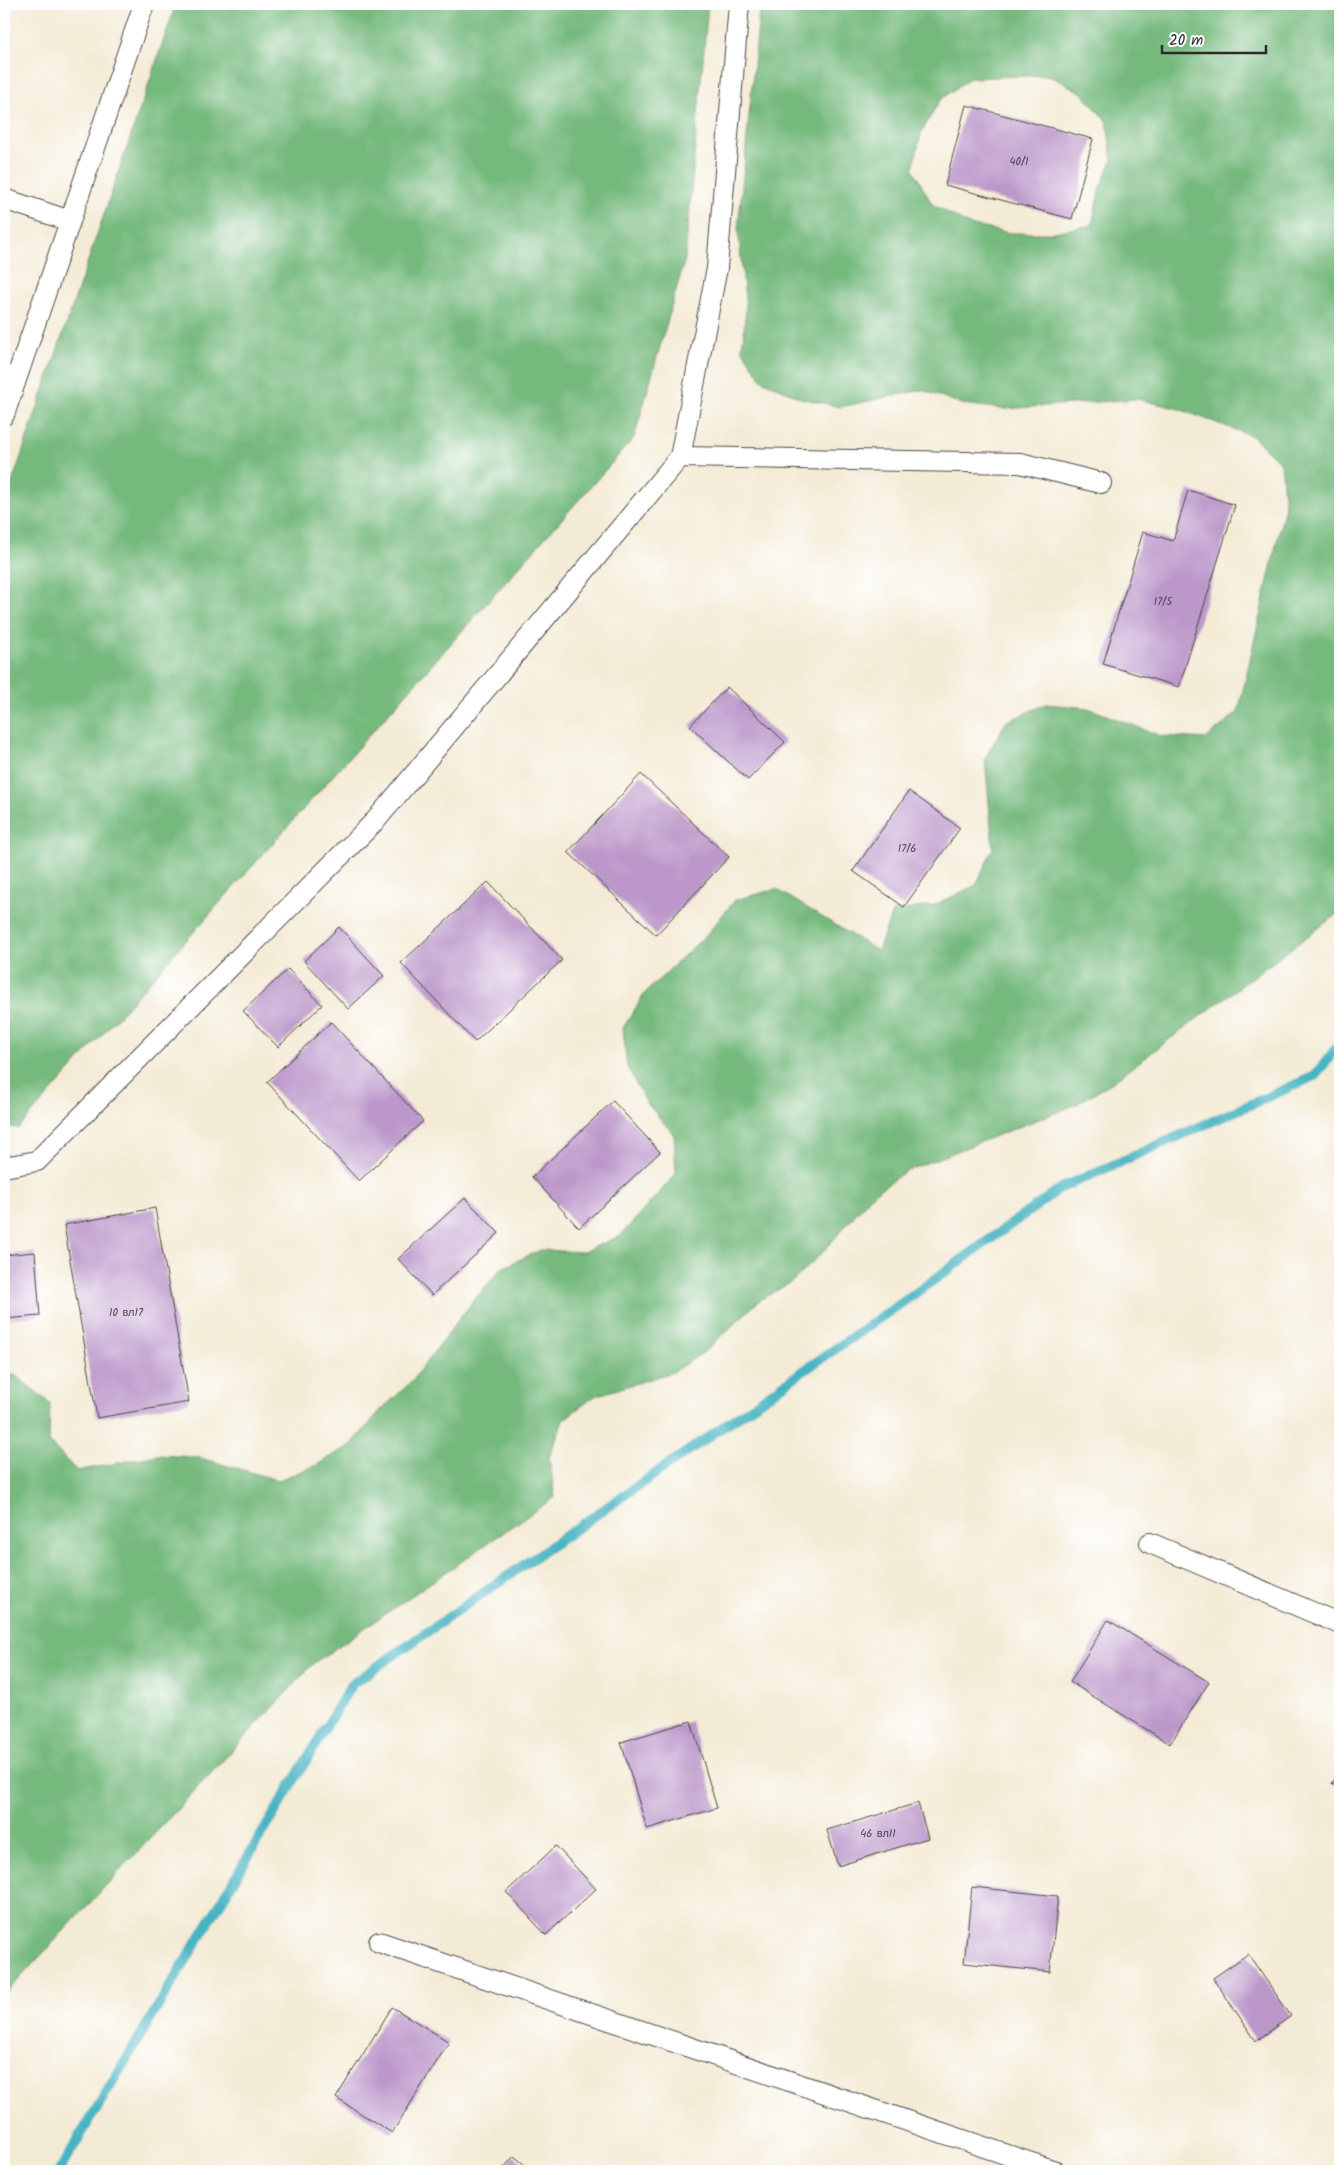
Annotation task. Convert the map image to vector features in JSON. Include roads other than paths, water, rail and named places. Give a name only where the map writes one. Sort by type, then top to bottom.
[{"type":"lane","points":[[4,415],[144,4]]},
{"type":"lane","points":[[4,1167],[37,1161],[376,820],[680,457],[717,268],[739,4]]},
{"type":"lane","points":[[4,199],[70,221]]},
{"type":"lane","points":[[680,457],[1020,463],[1101,483]]},
{"type":"lane","points":[[1150,1543],[1340,1624]]},
{"type":"lane","points":[[379,1942],[1055,2171]]},
{"type":"waterway","points":[[59,2171],[352,1684],[913,1295],[1061,1188],[1315,1076],[1340,1043]]}]
